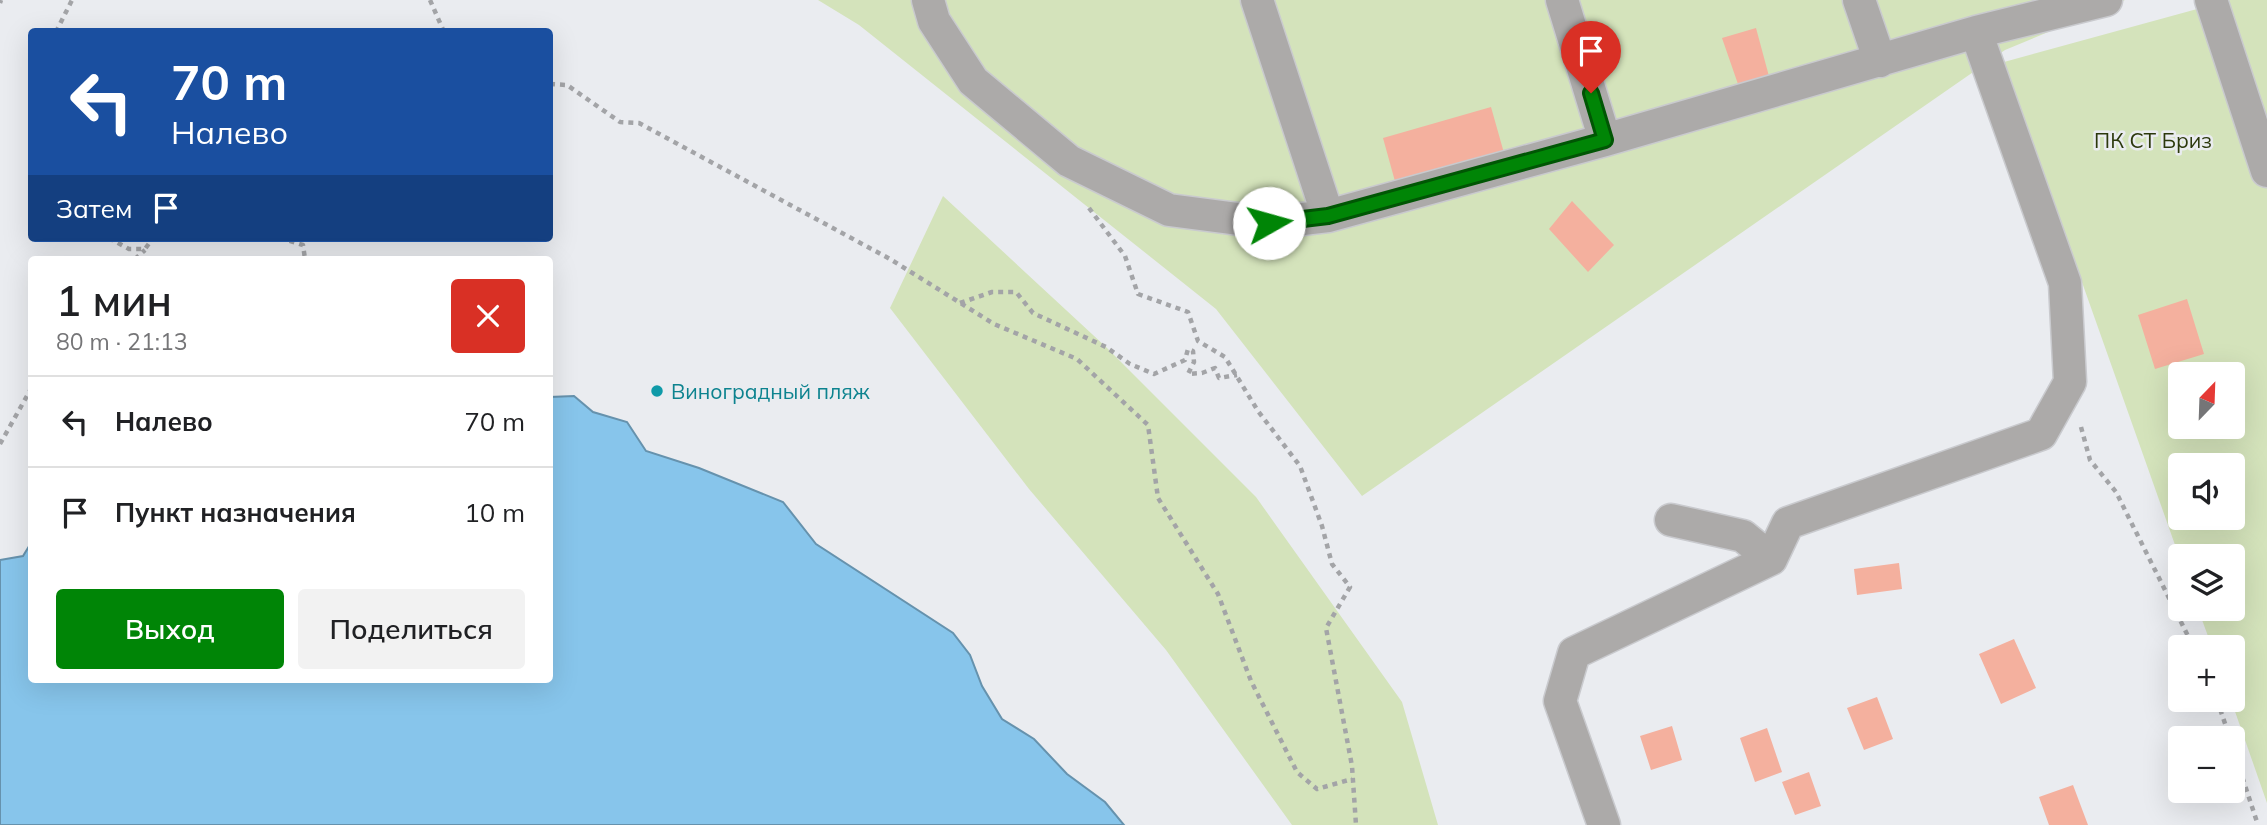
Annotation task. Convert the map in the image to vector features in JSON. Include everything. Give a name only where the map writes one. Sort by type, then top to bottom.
[{"type":"street","points":[[929,0],[934,21],[973,81],[1069,161],[1170,210],[1269,223],[1328,216],[1605,140],[1976,32],[2106,0]]},
{"type":"street","points":[[1256,0],[1328,216]]},
{"type":"street","points":[[1562,0],[1605,140]]},
{"type":"street","points":[[1860,0],[1880,61]]},
{"type":"street","points":[[2211,0],[2267,171]]},
{"type":"street","points":[[1604,825],[1560,701],[1574,653],[1771,559],[1788,523],[2041,433],[2070,382],[2065,283],[1976,32]]},
{"type":"street","points":[[1671,520],[1743,536],[1771,559]]},
{"type":"path","points":[[58,28],[72,0]]},
{"type":"path","points":[[430,0],[442,28]]},
{"type":"path","points":[[553,84],[567,85],[620,122],[639,122],[890,259],[994,324],[1077,359],[1148,425],[1158,498],[1218,594],[1251,681],[1297,772],[1317,789],[1352,779]]},
{"type":"path","points":[[1085,169],[1085,203],[1125,256],[1138,294],[1188,312],[1198,341],[1225,357],[1258,411],[1300,466],[1322,526],[1332,564],[1350,587],[1326,628],[1352,779],[1356,825]]},
{"type":"path","points":[[116,242],[129,249],[145,249]]},
{"type":"path","points":[[138,256],[150,242]]},
{"type":"path","points":[[293,242],[303,245],[305,256]]},
{"type":"path","points":[[960,303],[992,292],[1016,292],[1033,313],[1106,347],[1130,364],[1154,374],[1185,360],[1188,349],[1194,351],[1194,362],[1188,374],[1215,368],[1219,378],[1237,375]]},
{"type":"path","points":[[2070,382],[2090,460],[2116,492],[2188,635]]},
{"type":"path","points":[[0,444],[28,394]]},
{"type":"path","points":[[2245,785],[2258,825]]},
{"type":"green space","points":[[818,0],[2125,0],[2005,50],[1362,496],[1216,309],[859,25]]},
{"type":"green space","name":"ПК СТ Бриз","points":[[2230,0],[2267,0],[2267,803],[2245,740],[2245,726],[2240,726],[2235,712],[2245,712],[2245,635],[2208,635],[2202,621],[2245,621],[2245,544],[2175,544],[2170,530],[2245,530],[2245,453],[2168,453],[2168,525],[2004,62]]},
{"type":"green space","points":[[943,196],[1106,347],[1256,497],[1402,702],[1438,825],[1292,825],[1166,650],[1029,489],[890,308]]},
{"type":"water","points":[[574,396],[593,412],[627,422],[646,451],[699,468],[783,502],[816,544],[953,633],[970,655],[982,686],[1002,719],[1034,739],[1067,774],[1105,802],[1124,825],[0,825],[0,560],[23,556],[28,548],[28,683],[553,683],[553,397]]},
{"type":"building","points":[[1756,28],[1770,80],[1739,87],[1722,38]]},
{"type":"building","points":[[1491,107],[1504,153],[1396,185],[1383,138]]},
{"type":"building","points":[[1572,201],[1614,245],[1588,272],[1549,229]]},
{"type":"building","points":[[2187,299],[2204,354],[2178,362],[2168,362],[2168,365],[2155,369],[2138,315]]},
{"type":"building","points":[[1899,563],[1902,589],[1857,595],[1854,569]]},
{"type":"building","points":[[2014,639],[2036,688],[2001,704],[1979,654]]},
{"type":"building","points":[[1877,697],[1893,739],[1864,750],[1847,708]]},
{"type":"building","points":[[1672,726],[1682,760],[1651,770],[1640,736]]},
{"type":"building","points":[[1767,728],[1782,772],[1755,782],[1740,738]]},
{"type":"building","points":[[1809,772],[1821,806],[1795,815],[1782,782]]},
{"type":"building","points":[[2073,785],[2088,825],[2049,825],[2039,797]]},
{"type":"place","name":"Виноградный пляж","points":[[657,391]]},
{"type":"route","points":[[1269,223],[1328,216],[1605,140],[1591,93]]}]
